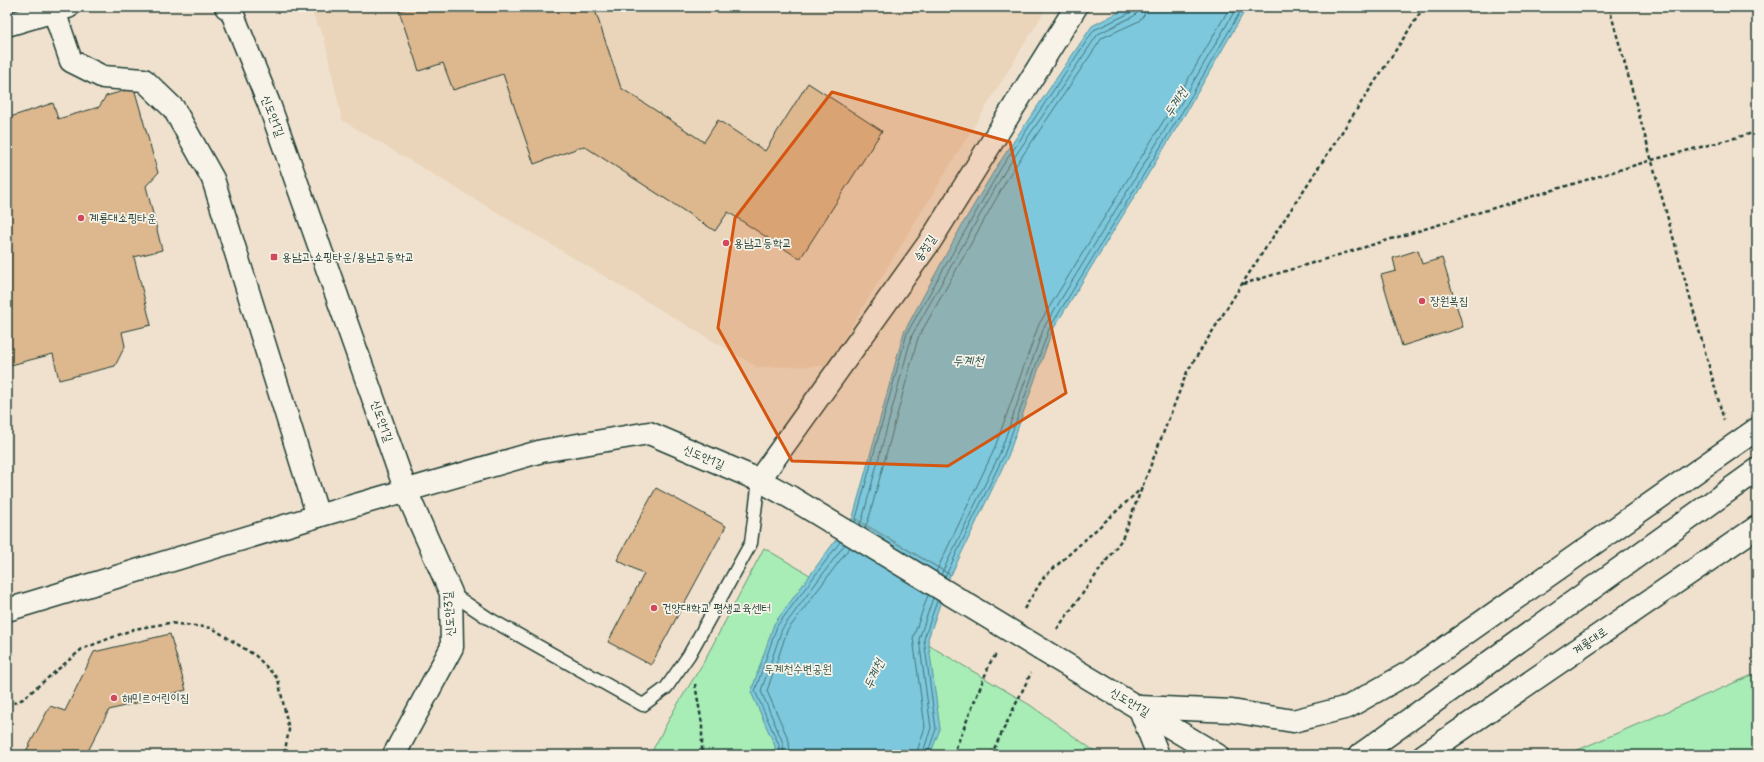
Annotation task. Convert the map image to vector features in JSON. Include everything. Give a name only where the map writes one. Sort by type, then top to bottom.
[{"type":"street","name":"신도안1길","points":[[226,7],[231,10],[270,104],[406,491],[542,451],[649,433],[759,480],[790,497],[1217,755]]},
{"type":"street","name":"송정길","points":[[759,480],[931,240],[1076,7]]},
{"type":"street","points":[[7,26],[62,9],[71,62],[103,77],[144,80],[174,109],[213,179],[318,516]]},
{"type":"street","points":[[1158,755],[1139,707],[1232,711],[1293,721],[1348,707],[1415,669],[1757,429]]},
{"type":"street","points":[[1360,755],[1757,470]]},
{"type":"street","points":[[7,610],[406,491]]},
{"type":"street","name":"신도안3길","points":[[394,755],[452,647],[450,593],[406,491]]},
{"type":"street","name":"계룡대로","points":[[1424,755],[1757,527]]},
{"type":"lane","points":[[450,593],[488,618],[643,705],[666,688],[689,655],[751,544],[759,480]]},
{"type":"path","points":[[991,755],[1042,650],[1122,539],[1187,372],[1242,284],[1424,7]]},
{"type":"path","points":[[1609,7],[1725,424]]},
{"type":"path","points":[[1242,284],[1652,160],[1757,132]]},
{"type":"path","points":[[1023,610],[1044,577],[1143,487]]},
{"type":"path","points":[[7,706],[23,699],[82,650],[134,629],[169,623],[212,628],[256,656],[278,679],[289,730],[284,755]]},
{"type":"path","points":[[953,755],[990,663],[999,650]]},
{"type":"path","points":[[689,655],[702,724],[702,755]]},
{"type":"highlighted area","points":[[832,92],[1010,142],[1066,393],[948,466],[792,461],[718,328],[735,218]]},
{"type":"shaded area","name":"용남고등학교","points":[[309,7],[1047,7],[827,366],[757,367],[342,120],[324,37]]},
{"type":"green space","name":"두계천수변공원","points":[[764,548],[1030,705],[1100,755],[650,755],[674,710],[702,665]]},
{"type":"green space","points":[[1757,673],[1757,755],[1566,755]]},
{"type":"water","name":"두계천","points":[[1135,7],[1247,7],[1185,114],[1052,331],[1008,456],[951,575],[853,517],[904,332],[962,225],[997,166],[1092,26],[1119,12]]},
{"type":"water","name":"두계천","points":[[852,518],[950,575],[928,639],[940,729],[930,755],[775,755],[775,746],[751,692],[774,624]]},
{"type":"building","points":[[410,7],[594,7],[621,88],[704,142],[718,120],[765,151],[808,83],[882,131],[800,259],[728,212],[715,231],[584,146],[534,164],[503,74],[453,90],[443,63],[419,71],[399,11]]},
{"type":"building","name":"계룡대쇼핑타운","points":[[134,88],[158,173],[146,186],[162,250],[134,257],[151,325],[122,332],[125,346],[115,366],[59,380],[53,354],[7,366],[7,118],[53,103],[58,119],[99,107],[106,96]]},
{"type":"building","name":"장원복집","points":[[1418,250],[1422,264],[1442,258],[1463,327],[1402,346],[1381,275],[1396,271],[1393,258]]},
{"type":"building","name":"건양대학교 평생교육센터","points":[[656,488],[726,526],[651,665],[608,642],[644,574],[617,560]]},
{"type":"building","name":"해미르어린이집","points":[[170,634],[186,690],[109,710],[86,755],[24,755],[50,706],[65,711],[94,652]]},
{"type":"place","name":"계룡대쇼핑타운","points":[[81,218]]},
{"type":"place","name":"용남고등학교","points":[[726,243]]},
{"type":"place","name":"용남고.쇼핑타운/용남고등학교","points":[[274,257]]},
{"type":"place","name":"장원복집","points":[[1422,301]]},
{"type":"place","name":"건양대학교 평생교육센터","points":[[654,608]]},
{"type":"place","name":"해미르어린이집","points":[[114,698]]}]
